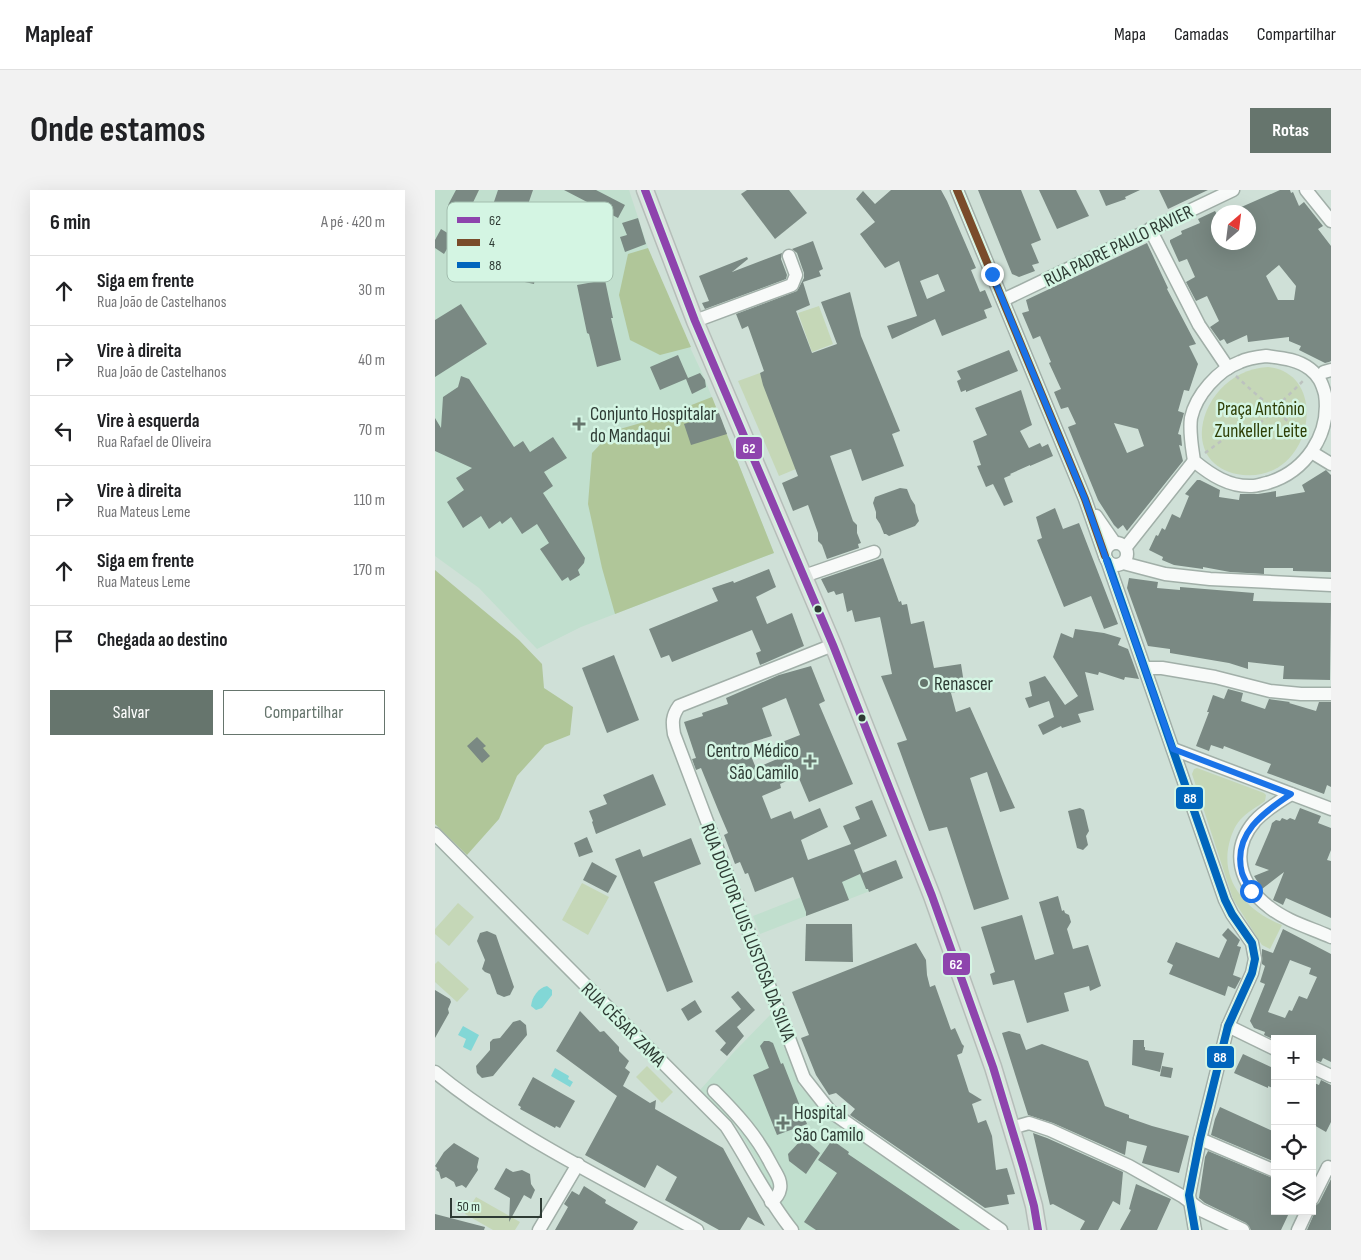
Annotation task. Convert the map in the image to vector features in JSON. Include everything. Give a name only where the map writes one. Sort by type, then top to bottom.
[{"type":"main road","points":[[645,190],[695,321],[833,646],[932,896],[993,1066],[1034,1206],[1038,1230]]},
{"type":"street","points":[[957,190],[1085,499],[1117,555],[1119,595],[1225,900],[1232,914],[1252,943],[1254,951],[1255,958],[1252,974],[1228,1026],[1200,1139],[1189,1195],[1195,1230]]},
{"type":"street","name":"RUA PADRE PAULO RAVIER","points":[[1003,300],[1233,190]]},
{"type":"street","points":[[1306,190],[1331,221]]},
{"type":"street","points":[[1150,230],[1199,325],[1228,368]]},
{"type":"street","points":[[695,321],[792,285],[796,275],[789,256]]},
{"type":"street","points":[[1266,356],[1284,358],[1323,372],[1320,379],[1328,411],[1325,428],[1315,450],[1291,472],[1275,480],[1253,486],[1225,481],[1207,472],[1194,461],[1191,446],[1191,418],[1199,398],[1210,383],[1228,368],[1245,360],[1266,356]]},
{"type":"street","points":[[1315,450],[1331,464]]},
{"type":"street","points":[[1117,555],[1194,461]]},
{"type":"street","points":[[803,576],[875,552]]},
{"type":"street","points":[[1117,555],[1165,574],[1256,582],[1331,585]]},
{"type":"street","name":"RUA DOUTOR LUIS LUSTOSA DA SILVA","points":[[833,646],[679,706],[673,714],[674,734],[804,1078],[830,1111],[1001,1230]]},
{"type":"street","points":[[1145,668],[1162,668],[1215,676],[1269,691],[1331,694]]},
{"type":"street","points":[[1173,749],[1331,809]]},
{"type":"street","points":[[1291,794],[1254,822],[1244,840],[1240,856],[1242,874],[1251,891],[1269,908],[1331,937]]},
{"type":"street","name":"RUA CÉSAR ZAMA","points":[[435,834],[726,1126],[747,1158],[771,1202],[792,1230]]},
{"type":"street","points":[[1228,1026],[1271,1047]]},
{"type":"street","points":[[1316,1069],[1331,1076]]},
{"type":"street","points":[[435,1072],[464,1096],[498,1119],[697,1230]]},
{"type":"street","points":[[715,1091],[755,1136],[779,1178],[780,1189],[771,1202]]},
{"type":"street","points":[[1011,1128],[1029,1123],[1050,1130],[1129,1166],[1182,1196],[1204,1212],[1243,1230]]},
{"type":"street","points":[[1200,1139],[1273,1170]]},
{"type":"street","points":[[539,1230],[578,1164]]},
{"type":"street","points":[[1316,1188],[1328,1167]]},
{"type":"street","points":[[1298,1230],[1305,1215]]},
{"type":"path","points":[[1228,368],[1255,395],[1275,409],[1315,450]]},
{"type":"path","points":[[1194,461],[1228,436],[1253,430],[1307,378],[1323,372]]},
{"type":"shaded area","name":"Conjunto Hospitalar do Mandaqui","points":[[435,190],[629,190],[648,248],[680,326],[703,375],[774,553],[581,627],[537,649],[479,588],[435,556]]},
{"type":"shaded area","points":[[896,860],[903,878],[760,934],[753,916]]},
{"type":"shaded area","name":"Hospital São Camilo","points":[[771,1014],[799,1085],[830,1120],[988,1230],[798,1230],[786,1216],[765,1184],[757,1161],[736,1126],[700,1090]]},
{"type":"green space","points":[[648,248],[691,347],[660,355],[630,340],[619,295],[628,254]]},
{"type":"green space","points":[[819,306],[833,344],[812,352],[798,313]]},
{"type":"green space","name":"Praça Antônio Zunkeller Leite","points":[[1268,367],[1288,374],[1301,387],[1306,406],[1305,426],[1298,445],[1285,462],[1267,473],[1243,475],[1221,468],[1208,455],[1202,438],[1204,419],[1212,400],[1226,384],[1245,372]]},
{"type":"green space","points":[[760,373],[796,469],[779,476],[738,381]]},
{"type":"green space","points":[[712,397],[774,553],[615,614],[602,568],[588,504],[592,453],[613,431],[658,418]]},
{"type":"green space","points":[[435,570],[519,640],[542,664],[544,688],[573,707],[570,735],[545,745],[517,776],[499,819],[467,855],[435,824]]},
{"type":"green space","points":[[1197,768],[1266,795],[1265,801],[1246,814],[1236,826],[1230,841],[1227,858],[1233,883],[1248,904],[1282,925],[1270,949],[1262,945],[1233,899],[1192,774],[1194,769]]},
{"type":"green space","points":[[582,883],[609,897],[588,935],[562,920]]},
{"type":"green space","points":[[458,903],[474,917],[449,946],[435,934],[435,929]]},
{"type":"green space","points":[[438,961],[469,989],[457,1002],[435,982],[435,964]]},
{"type":"green space","points":[[647,1066],[673,1092],[662,1103],[636,1077]]},
{"type":"green space","points":[[476,1197],[520,1222],[515,1230],[493,1230],[465,1214]]},
{"type":"water","points":[[547,986],[552,990],[552,995],[542,1008],[536,1010],[531,1006],[533,999],[538,991]]},
{"type":"water","points":[[463,1026],[479,1035],[471,1051],[463,1047],[466,1039],[458,1035]]},
{"type":"water","points":[[555,1068],[569,1076],[568,1079],[573,1082],[570,1087],[551,1076]]},
{"type":"building","points":[[456,190],[479,190],[473,202],[450,202]]},
{"type":"building","points":[[498,190],[533,190],[529,202],[494,202]]},
{"type":"building","points":[[564,190],[596,190],[625,205],[618,218],[613,215],[613,202],[587,202]]},
{"type":"building","points":[[747,190],[789,190],[807,213],[775,239],[741,194]]},
{"type":"building","points":[[891,190],[941,190],[976,268],[971,270],[980,292],[985,290],[992,307],[984,310],[987,318],[942,336],[935,319],[892,339],[887,326],[917,316],[899,261],[885,268],[860,234],[875,222],[856,199],[863,191],[875,204]],"holes":[[[938,274],[945,291],[927,299],[920,281]]]},
{"type":"building","points":[[978,190],[1021,190],[1041,240],[1031,244],[1039,263],[1032,265],[1035,271],[1019,277],[1012,274]]},
{"type":"building","points":[[1039,190],[1076,190],[1089,216],[1057,229]]},
{"type":"building","points":[[1099,190],[1140,190],[1125,197],[1126,199],[1106,206]]},
{"type":"building","points":[[1159,190],[1208,190],[1168,209]]},
{"type":"building","points":[[1280,190],[1290,190],[1291,193],[1293,192],[1299,206],[1304,202],[1323,226],[1318,229],[1331,246],[1331,361],[1325,363],[1299,350],[1301,346],[1289,341],[1289,337],[1248,342],[1247,335],[1227,344],[1224,339],[1220,341],[1210,327],[1219,321],[1207,296],[1196,301],[1186,282],[1195,277],[1187,259],[1179,262],[1170,242],[1170,240],[1182,234],[1181,231],[1200,223],[1198,219],[1211,213],[1211,250],[1256,250],[1256,205],[1246,205]],"holes":[[[1279,265],[1296,286],[1294,300],[1278,300],[1266,276]]]},
{"type":"building","points":[[638,218],[646,244],[625,252],[620,237],[627,235],[622,223]]},
{"type":"building","points":[[441,229],[447,233],[447,249],[444,254],[435,248],[435,240]]},
{"type":"building","points":[[813,241],[823,269],[819,271],[821,276],[803,282],[810,305],[796,311],[812,353],[837,344],[821,302],[850,292],[861,336],[900,431],[892,434],[904,466],[862,481],[851,449],[830,456],[853,521],[857,525],[857,533],[861,543],[858,544],[859,548],[827,559],[822,545],[818,541],[818,533],[808,505],[793,511],[782,483],[798,476],[763,385],[760,373],[764,371],[748,326],[742,329],[736,314],[797,291],[804,278],[804,273],[797,253],[792,249]]},
{"type":"building","points":[[1147,243],[1167,289],[1196,344],[1189,346],[1198,364],[1189,391],[1184,390],[1178,411],[1184,413],[1178,434],[1181,435],[1182,446],[1179,445],[1183,461],[1127,531],[1123,525],[1118,529],[1114,525],[1098,500],[1068,427],[1076,424],[1068,407],[1061,409],[1054,392],[1061,389],[1049,363],[1051,362],[1040,336],[1033,339],[1022,313],[1029,311],[1026,300]],"holes":[[[1114,423],[1138,429],[1144,446],[1127,453]]]},
{"type":"building","points":[[782,253],[781,259],[787,275],[786,279],[705,309],[702,303],[709,301],[699,276],[747,257],[748,259],[732,272]]},
{"type":"building","points":[[605,282],[613,318],[611,318],[621,360],[597,367],[589,334],[587,333],[577,285]]},
{"type":"building","points":[[461,304],[487,344],[435,377],[435,320]]},
{"type":"building","points":[[1009,350],[1018,371],[966,392],[966,390],[961,392],[957,381],[961,379],[957,371]]},
{"type":"building","points":[[678,355],[688,378],[700,373],[705,380],[706,387],[692,394],[686,379],[660,390],[650,367]]},
{"type":"building","points":[[461,376],[469,379],[514,447],[523,441],[530,452],[553,437],[567,458],[544,472],[553,486],[543,493],[585,558],[584,563],[578,570],[580,575],[570,581],[568,577],[562,581],[540,549],[549,543],[537,524],[522,534],[511,517],[502,524],[500,521],[489,529],[481,516],[463,528],[447,502],[464,490],[456,478],[472,468],[435,451],[435,418],[441,428],[443,397],[458,387]]},
{"type":"building","points":[[1021,390],[1032,425],[1020,431],[1029,448],[1040,443],[1042,447],[1048,444],[1053,456],[1004,478],[1013,502],[1004,506],[993,484],[986,487],[977,466],[981,465],[973,441],[987,435],[975,408]]},
{"type":"building","points":[[719,413],[727,434],[691,445],[684,424]]},
{"type":"building","points":[[1326,470],[1331,475],[1331,572],[1293,571],[1293,568],[1264,568],[1264,574],[1230,572],[1203,567],[1203,569],[1174,565],[1162,560],[1163,557],[1149,550],[1156,535],[1158,536],[1162,528],[1165,530],[1172,514],[1180,518],[1189,496],[1185,494],[1197,480],[1220,490],[1219,497],[1239,500],[1240,494],[1276,491],[1276,497],[1305,492],[1302,485]]},
{"type":"building","points":[[900,488],[907,489],[915,505],[919,521],[915,526],[889,536],[884,534],[876,518],[873,503],[875,497]]},
{"type":"building","points":[[1055,508],[1063,529],[1079,523],[1118,624],[1104,629],[1091,596],[1064,607],[1037,540],[1042,538],[1036,517]]},
{"type":"building","points":[[883,558],[899,602],[901,601],[902,605],[907,604],[911,624],[924,621],[934,668],[961,664],[965,690],[951,693],[956,712],[970,707],[1015,808],[1000,812],[987,772],[970,778],[1009,899],[974,910],[947,827],[929,831],[897,743],[907,740],[881,676],[892,674],[880,617],[855,622],[852,610],[847,612],[843,593],[836,595],[834,591],[828,593],[821,579]]},
{"type":"building","points":[[769,569],[776,587],[756,597],[767,624],[792,613],[804,646],[760,665],[756,653],[761,651],[752,630],[672,662],[669,655],[661,658],[649,629],[718,601],[712,588],[733,581],[734,583]]},
{"type":"building","points":[[1129,578],[1158,582],[1157,588],[1180,590],[1180,587],[1254,593],[1253,601],[1331,603],[1330,680],[1283,679],[1284,666],[1248,662],[1248,669],[1229,663],[1170,653],[1170,649],[1148,646],[1127,588]]},
{"type":"building","points":[[1075,629],[1104,633],[1121,638],[1118,645],[1128,649],[1139,679],[1125,677],[1124,680],[1099,672],[1098,675],[1085,672],[1094,710],[1078,714],[1081,722],[1062,728],[1061,726],[1043,735],[1038,725],[1054,717],[1049,701],[1029,708],[1025,698],[1032,696],[1029,682],[1045,676],[1065,705],[1078,696],[1053,657],[1061,633],[1073,638]]},
{"type":"building","points":[[614,655],[639,720],[607,733],[582,668]]},
{"type":"building","points":[[811,666],[825,701],[819,704],[853,784],[809,802],[798,776],[780,784],[781,788],[762,796],[771,819],[791,811],[794,819],[820,808],[828,827],[801,840],[808,860],[851,844],[843,826],[860,819],[855,807],[872,800],[887,836],[854,850],[863,873],[896,860],[903,878],[869,892],[860,874],[842,882],[849,900],[806,916],[793,877],[755,892],[748,873],[745,874],[740,862],[735,864],[724,835],[728,833],[701,768],[696,770],[692,759],[696,758],[684,722],[703,716],[702,713],[728,704],[726,698],[779,675]],"holes":[[[786,698],[800,735],[777,744],[782,757],[756,768],[746,744],[772,736],[762,708]]]},
{"type":"building","points":[[1228,689],[1243,693],[1241,701],[1265,709],[1269,699],[1290,702],[1316,711],[1319,702],[1331,702],[1331,787],[1327,785],[1324,794],[1267,773],[1271,764],[1224,746],[1223,749],[1211,745],[1209,751],[1196,746],[1209,712],[1207,712],[1213,695],[1224,699]]},
{"type":"building","points":[[477,737],[486,746],[483,748],[490,756],[482,763],[467,746]]},
{"type":"building","points":[[653,774],[666,805],[596,834],[589,811],[607,804],[603,795]]},
{"type":"building","points":[[1080,808],[1084,810],[1089,831],[1086,836],[1088,845],[1083,850],[1077,848],[1068,811]]},
{"type":"building","points":[[1300,808],[1321,816],[1318,823],[1331,828],[1331,850],[1327,860],[1331,861],[1331,918],[1286,898],[1283,905],[1273,900],[1284,872],[1262,889],[1254,876],[1269,870],[1255,865],[1272,823],[1276,820],[1280,821],[1282,818],[1295,820]]},
{"type":"building","points":[[587,837],[593,852],[579,857],[574,843]]},
{"type":"building","points":[[691,838],[701,864],[654,882],[693,982],[667,992],[615,859],[640,849],[643,857]]},
{"type":"building","points":[[592,862],[617,876],[608,893],[583,880]]},
{"type":"building","points":[[1058,896],[1062,911],[1064,910],[1069,915],[1071,922],[1067,929],[1073,949],[1088,945],[1101,986],[1090,991],[1089,986],[1064,993],[1069,1011],[1027,1023],[1014,980],[993,985],[990,974],[995,972],[981,927],[1022,915],[1035,960],[1054,954],[1039,902]]},
{"type":"building","points":[[806,924],[852,924],[853,962],[805,961]]},
{"type":"building","points":[[1228,928],[1240,940],[1237,946],[1241,947],[1233,975],[1241,978],[1235,989],[1228,986],[1225,996],[1169,974],[1173,965],[1167,962],[1176,942],[1219,958],[1227,940],[1222,935]]},
{"type":"building","points":[[1283,929],[1331,954],[1331,1062],[1323,1058],[1321,1062],[1316,1060],[1316,1035],[1271,1035],[1271,1038],[1264,1035],[1265,1032],[1254,1028],[1250,1021],[1265,984],[1260,982],[1265,966],[1262,964],[1262,949],[1273,953]],"holes":[[[1290,960],[1311,968],[1309,974],[1317,977],[1307,999],[1299,996],[1292,1011],[1289,1010],[1285,1018],[1268,1012]]]},
{"type":"building","points":[[487,931],[496,935],[514,987],[510,995],[504,997],[497,994],[490,974],[482,969],[485,960],[477,941],[480,933]]},
{"type":"building","points":[[916,943],[926,960],[930,987],[935,985],[951,1030],[955,1028],[964,1046],[962,1053],[957,1055],[969,1092],[982,1100],[972,1104],[978,1123],[986,1120],[992,1136],[996,1170],[1007,1168],[1015,1194],[1007,1195],[1009,1204],[985,1208],[850,1115],[855,1109],[836,1093],[829,1095],[816,1075],[801,1038],[809,1035],[792,992]]},
{"type":"building","points":[[435,990],[450,999],[451,1002],[448,1009],[449,1013],[435,1038]]},
{"type":"building","points":[[738,991],[755,1010],[737,1027],[744,1036],[727,1056],[720,1050],[726,1043],[715,1031],[741,1009],[731,997]]},
{"type":"building","points":[[695,1000],[702,1012],[688,1021],[681,1009]]},
{"type":"building","points":[[580,1011],[600,1032],[604,1031],[629,1061],[625,1068],[630,1072],[623,1086],[650,1103],[656,1100],[655,1109],[723,1148],[765,1226],[748,1217],[740,1230],[719,1230],[665,1200],[677,1177],[657,1165],[645,1188],[585,1155],[617,1096],[556,1051]]},
{"type":"building","points":[[520,1020],[526,1025],[527,1035],[493,1076],[482,1078],[477,1073],[476,1066],[490,1050],[490,1042],[493,1039],[500,1038],[513,1022]]},
{"type":"building","points":[[1009,1031],[1020,1034],[1026,1050],[1042,1044],[1088,1061],[1105,1106],[1129,1115],[1129,1118],[1189,1136],[1179,1173],[1142,1163],[1147,1146],[1127,1141],[1125,1155],[1053,1123],[1028,1115],[1002,1033]]},
{"type":"building","points":[[1133,1040],[1144,1040],[1145,1050],[1164,1053],[1160,1072],[1132,1065]]},
{"type":"building","points":[[764,1041],[773,1043],[807,1124],[777,1135],[753,1075],[769,1068],[760,1046]]},
{"type":"building","points":[[1243,1054],[1271,1067],[1271,1087],[1268,1086],[1268,1088],[1234,1073]]},
{"type":"building","points":[[1162,1066],[1173,1068],[1171,1078],[1160,1076]]},
{"type":"building","points":[[533,1077],[575,1101],[560,1128],[556,1126],[555,1128],[520,1109],[521,1107],[518,1105]]},
{"type":"building","points":[[1321,1080],[1331,1085],[1331,1122],[1326,1132],[1316,1126],[1316,1084],[1319,1085]]},
{"type":"building","points":[[1220,1107],[1271,1130],[1271,1160],[1211,1135]]},
{"type":"building","points":[[1033,1133],[1123,1172],[1120,1205],[1113,1201],[1098,1230],[1080,1230],[1085,1221],[1053,1204],[1050,1205]]},
{"type":"building","points":[[803,1138],[820,1153],[806,1174],[789,1161],[788,1154]]},
{"type":"building","points":[[832,1140],[849,1152],[848,1154],[960,1230],[816,1230],[804,1222],[837,1173],[818,1160]]},
{"type":"building","points":[[454,1143],[479,1158],[478,1170],[466,1188],[462,1185],[456,1187],[454,1182],[446,1177],[441,1179],[439,1172],[436,1170],[435,1166],[444,1152]]},
{"type":"building","points":[[1208,1151],[1271,1177],[1271,1215],[1288,1215],[1281,1230],[1251,1230],[1246,1223],[1205,1203],[1199,1198],[1205,1157]]},
{"type":"building","points":[[506,1168],[513,1172],[522,1170],[530,1174],[531,1184],[535,1190],[531,1199],[524,1195],[509,1222],[510,1198],[494,1189]]},
{"type":"building","points":[[1331,1179],[1331,1230],[1307,1230],[1314,1215],[1316,1215],[1316,1205]]},
{"type":"building","points":[[1136,1184],[1171,1199],[1157,1230],[1120,1230],[1131,1210],[1129,1209]]},
{"type":"building","points":[[584,1186],[606,1200],[605,1203],[638,1222],[633,1230],[555,1230],[568,1207],[564,1204],[572,1191],[579,1195]]},
{"type":"building","points":[[435,1214],[485,1227],[484,1230],[435,1230]]},
{"type":"transit line","name":"62","points":[[645,190],[695,321],[833,645],[932,896],[993,1067],[1023,1166],[1034,1206],[1038,1230]]},
{"type":"transit line","name":"4","points":[[957,190],[1085,499],[1105,556]]},
{"type":"transit line","name":"88","points":[[1107,560],[1225,900],[1232,914],[1252,943],[1255,959],[1252,973],[1228,1026],[1200,1139],[1189,1195],[1195,1230]]},
{"type":"place","name":"Conjunto Hospitalar do Mandaqui","points":[[579,424]]},
{"type":"place","name":"Renascer","points":[[924,683]]},
{"type":"place","name":"Centro Médico São Camilo","points":[[810,761]]},
{"type":"place","name":"Hospital São Camilo","points":[[783,1123]]},
{"type":"route","points":[[992,274],[1085,499],[1173,749],[1291,794],[1254,822],[1244,840],[1240,856],[1242,874],[1251,891]]}]
